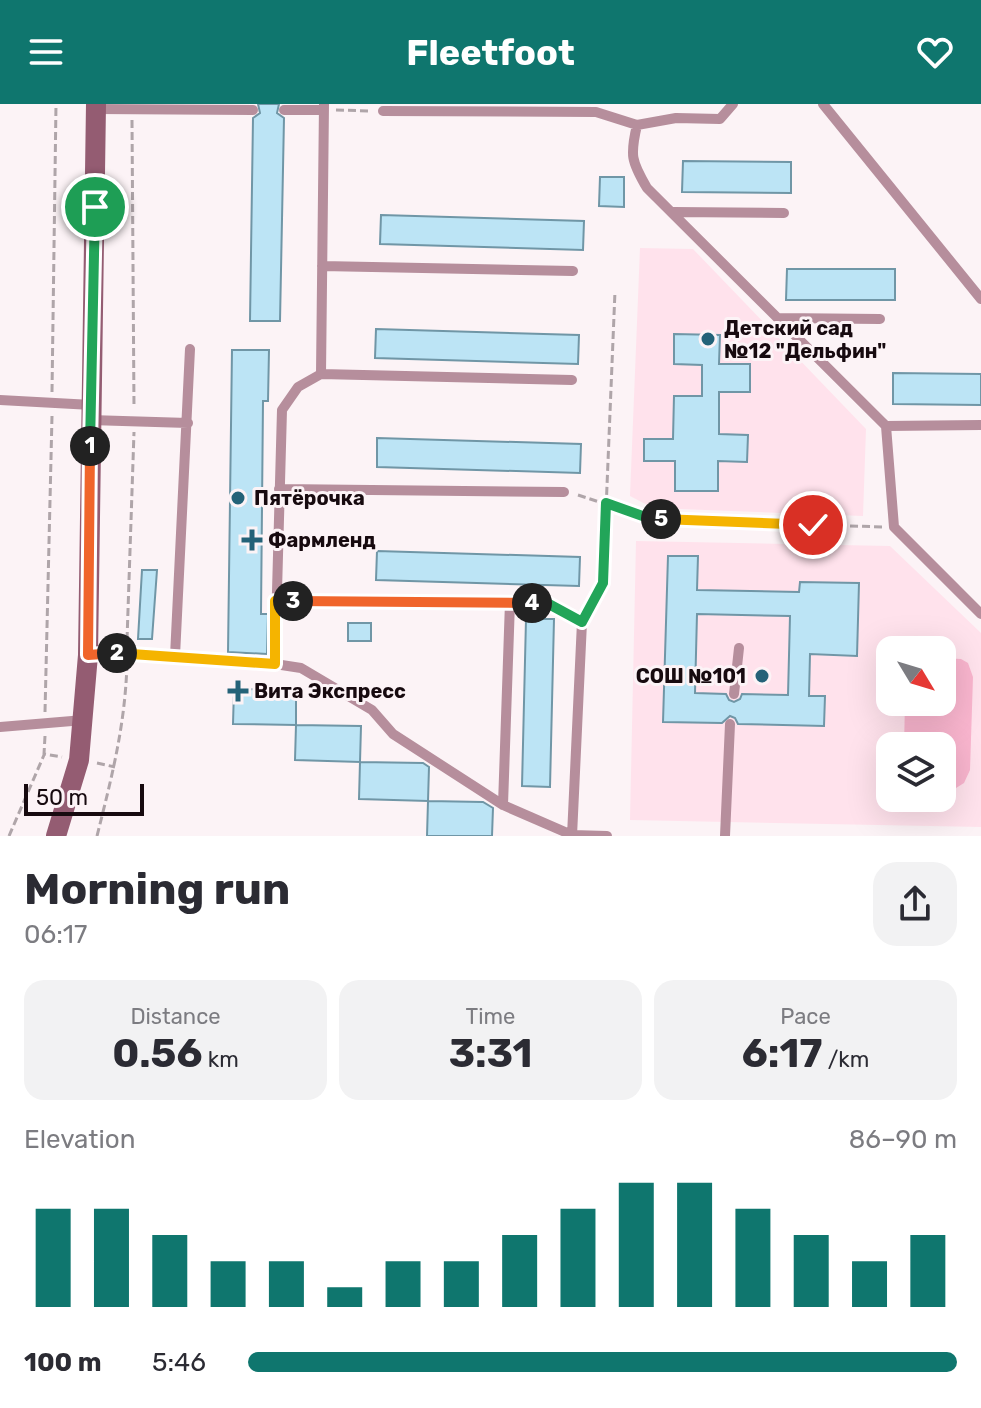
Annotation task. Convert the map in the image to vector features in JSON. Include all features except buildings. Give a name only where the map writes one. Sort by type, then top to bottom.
[{"type":"main road","points":[[56,836],[79,760],[88,655],[96,106]]},
{"type":"lane","points":[[383,111],[596,112],[637,125],[676,118],[720,119],[733,104]]},
{"type":"lane","points":[[823,104],[981,299]]},
{"type":"lane","points":[[96,106],[253,110]]},
{"type":"lane","points":[[284,110],[324,107],[321,374]]},
{"type":"lane","points":[[637,125],[633,164],[647,188],[886,426],[894,527],[981,614]]},
{"type":"lane","points":[[674,212],[784,213]]},
{"type":"lane","points":[[322,266],[573,271]]},
{"type":"lane","points":[[778,318],[880,319]]},
{"type":"lane","points":[[175,656],[190,349]]},
{"type":"lane","points":[[275,664],[282,410],[298,387],[321,374],[572,380]]},
{"type":"lane","points":[[0,400],[52,403],[134,421],[188,423]]},
{"type":"lane","points":[[886,426],[981,425]]},
{"type":"lane","points":[[279,489],[564,492]]},
{"type":"lane","points":[[275,601],[547,603],[582,622],[572,836]]},
{"type":"lane","points":[[503,805],[510,602]]},
{"type":"lane","points":[[734,694],[739,648]]},
{"type":"lane","points":[[88,655],[127,652],[301,668],[372,710],[393,734],[503,805],[572,836],[607,836]]},
{"type":"lane","points":[[0,727],[84,720]]},
{"type":"lane","points":[[725,836],[730,724]]},
{"type":"path","points":[[9,836],[44,754],[56,104]]},
{"type":"path","points":[[324,107],[383,111]]},
{"type":"path","points":[[97,836],[126,708],[134,421],[132,109]]},
{"type":"path","points":[[582,622],[603,583],[615,291]]},
{"type":"path","points":[[564,492],[651,519],[894,527]]},
{"type":"path","points":[[44,754],[115,767]]},
{"type":"shaded area","name":"Детский сад №12 \"Дельфин\"","points":[[640,248],[693,249],[866,429],[863,516],[653,508],[630,496]]},
{"type":"shaded area","name":"СОШ №101","points":[[636,541],[890,546],[981,633],[981,827],[630,820]]},
{"type":"shaded area","points":[[956,659],[968,663],[973,677],[970,770],[964,783],[956,788],[956,732],[904,732],[905,716],[956,716]]},
{"type":"place","name":"Детский сад №12 \"Дельфин\"","points":[[708,339]]},
{"type":"place","name":"Пятёрочка","points":[[238,498]]},
{"type":"place","name":"Фармленд","points":[[252,540]]},
{"type":"place","name":"СОШ №101","points":[[762,676]]},
{"type":"place","name":"Вита Экспресс","points":[[238,691]]},
{"type":"route","points":[[95,207],[88,655],[127,652],[275,664],[275,601],[547,603],[582,622],[603,583],[606,503],[651,519],[813,525]]}]
